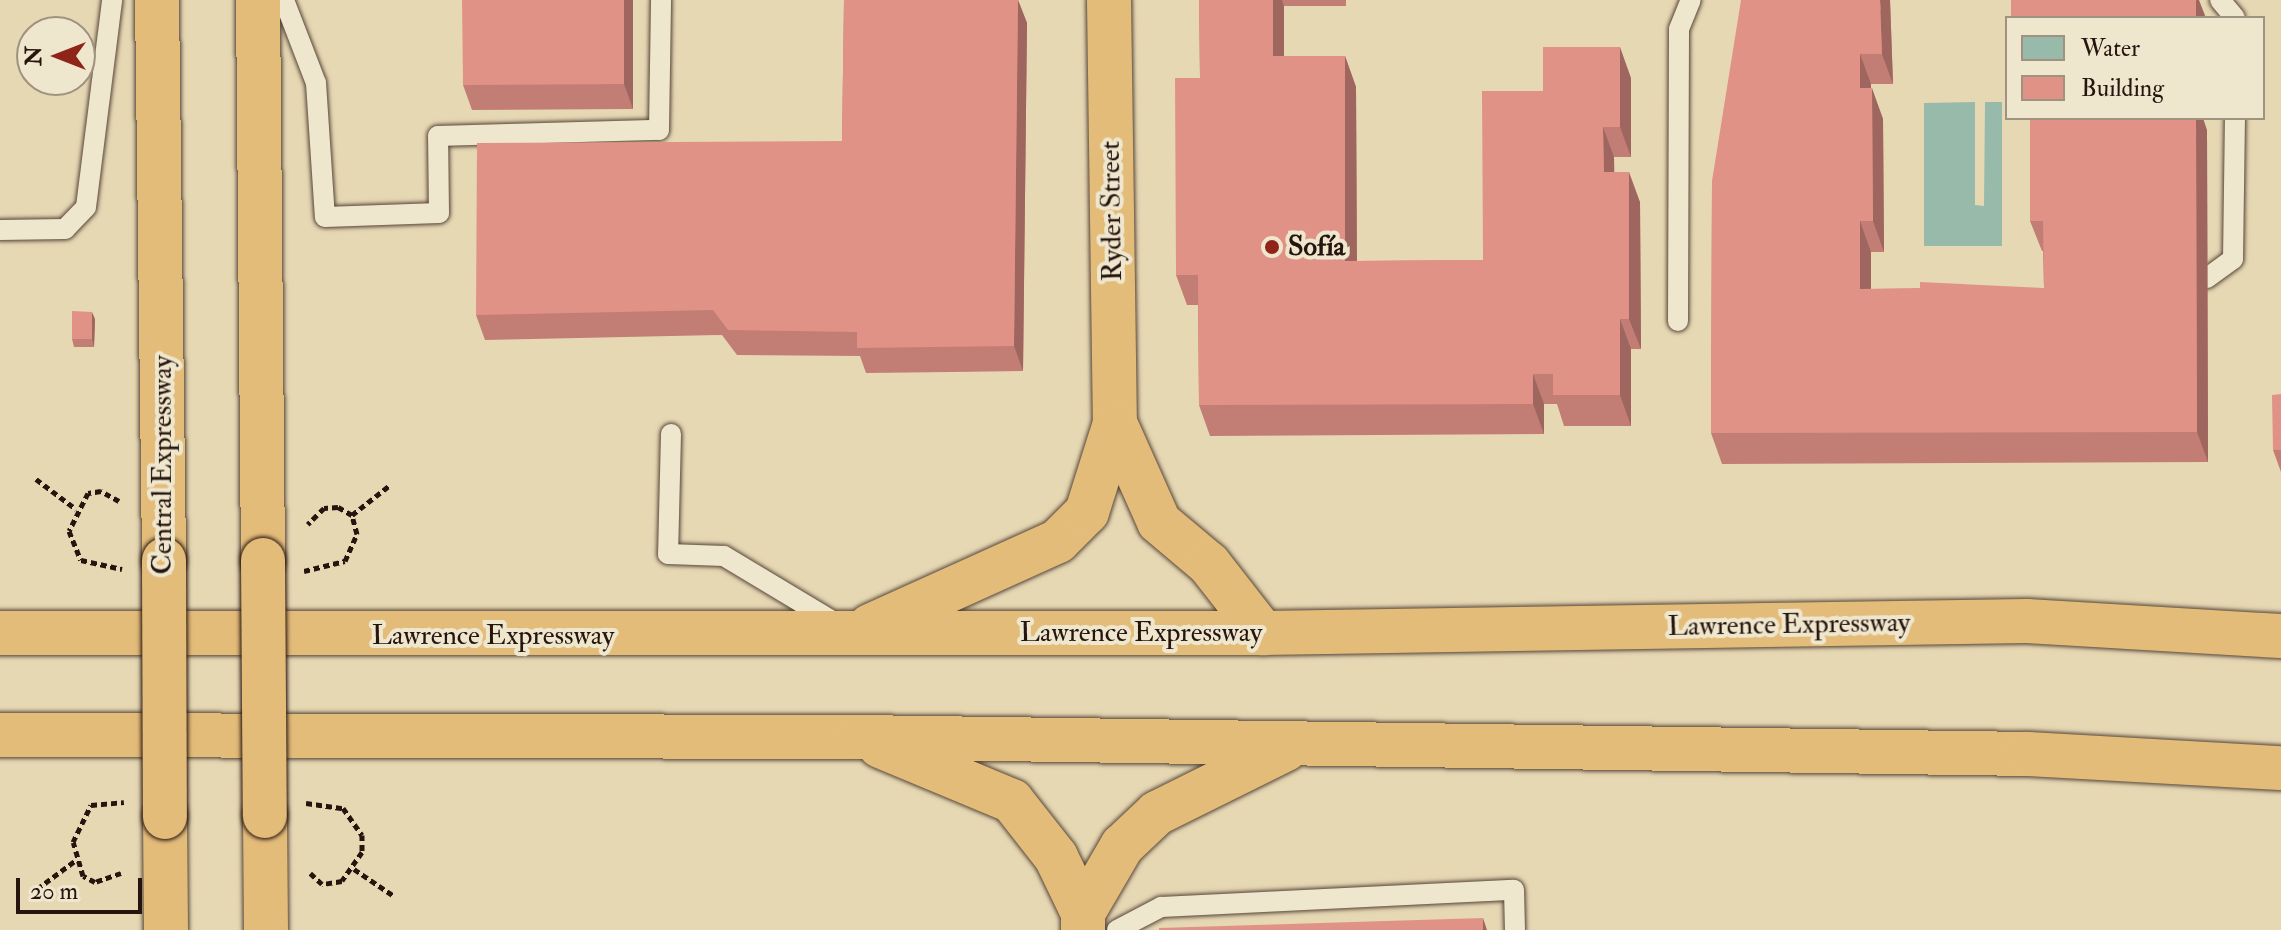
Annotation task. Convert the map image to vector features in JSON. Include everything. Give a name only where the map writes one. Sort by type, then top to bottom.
[{"type":"highway","points":[[129,0],[161,182]]},
{"type":"highway","name":"Central Expressway","points":[[157,0],[164,560],[149,810],[166,930]]},
{"type":"highway","points":[[258,0],[263,560],[278,810],[266,930]]},
{"type":"highway","name":"Ryder Street","points":[[1109,0],[1115,423]]},
{"type":"highway","points":[[1115,423],[1159,522],[1209,564],[1263,633]]},
{"type":"highway","points":[[853,634],[1058,541],[1087,512],[1115,423]]},
{"type":"highway","name":"Lawrence Expressway","points":[[0,633],[1263,633],[2027,621],[2234,630],[2281,636]]},
{"type":"highway","points":[[2234,630],[2281,627]]},
{"type":"highway","points":[[0,735],[858,737],[1293,746],[2028,754],[2272,768]]},
{"type":"highway","points":[[858,737],[1012,801],[1056,857],[1094,924]]},
{"type":"highway","points":[[1094,924],[1122,846],[1157,813],[1293,746]]},
{"type":"lane","points":[[0,230],[65,229],[86,207],[112,0]]},
{"type":"lane","points":[[284,0],[316,83],[325,217],[439,213],[438,136],[659,130],[661,0]]},
{"type":"lane","points":[[1678,321],[1679,29],[1691,0]]},
{"type":"lane","points":[[2220,0],[2233,16]]},
{"type":"lane","points":[[2207,278],[2233,259],[2235,120]]},
{"type":"lane","points":[[671,434],[668,554],[724,556],[853,634]]},
{"type":"lane","points":[[1094,924],[1161,907],[1514,890],[1515,930]]},
{"type":"path","points":[[36,479],[76,509]]},
{"type":"path","points":[[352,515],[390,485]]},
{"type":"path","points":[[37,889],[76,860],[83,813],[102,802],[149,810]]},
{"type":"path","points":[[278,810],[322,803],[355,818],[362,852],[354,869],[342,881],[322,884],[306,863]]},
{"type":"path","points":[[76,860],[95,882],[120,875],[127,862]]},
{"type":"path","points":[[354,869],[394,896]]},
{"type":"water","points":[[1975,102],[1975,205],[1984,206],[1985,102],[2002,102],[2002,246],[1924,246],[1924,103]]},
{"type":"building","points":[[462,0],[624,0],[624,84],[463,85]]},
{"type":"building","points":[[844,0],[1018,0],[1014,346],[857,348],[857,332],[728,330],[713,310],[476,315],[477,143],[842,141]]},
{"type":"building","name":"Sofía","points":[[1199,0],[1273,0],[1273,56],[1345,56],[1345,261],[1483,260],[1482,91],[1543,91],[1543,47],[1620,47],[1620,127],[1603,127],[1604,172],[1629,172],[1629,319],[1620,319],[1620,395],[1553,395],[1553,374],[1533,374],[1533,404],[1199,405],[1198,275],[1176,275],[1175,78],[1200,78]]},
{"type":"building","points":[[1741,0],[1880,0],[1882,54],[1860,54],[1860,88],[1872,88],[1873,221],[1860,221],[1860,289],[1920,288],[1920,282],[2044,288],[2043,221],[2030,221],[2030,120],[2196,120],[2197,432],[1711,433],[1712,181]]},
{"type":"building","points":[[2011,0],[2196,0],[2196,16],[2011,16]]},
{"type":"building","points":[[72,311],[92,312],[92,339],[72,339]]},
{"type":"building","points":[[2281,394],[2281,450],[2273,450],[2272,395]]},
{"type":"building","points":[[1483,918],[1483,930],[1159,930],[1159,928]]},
{"type":"place","name":"Sofía","points":[[1272,247]]}]
